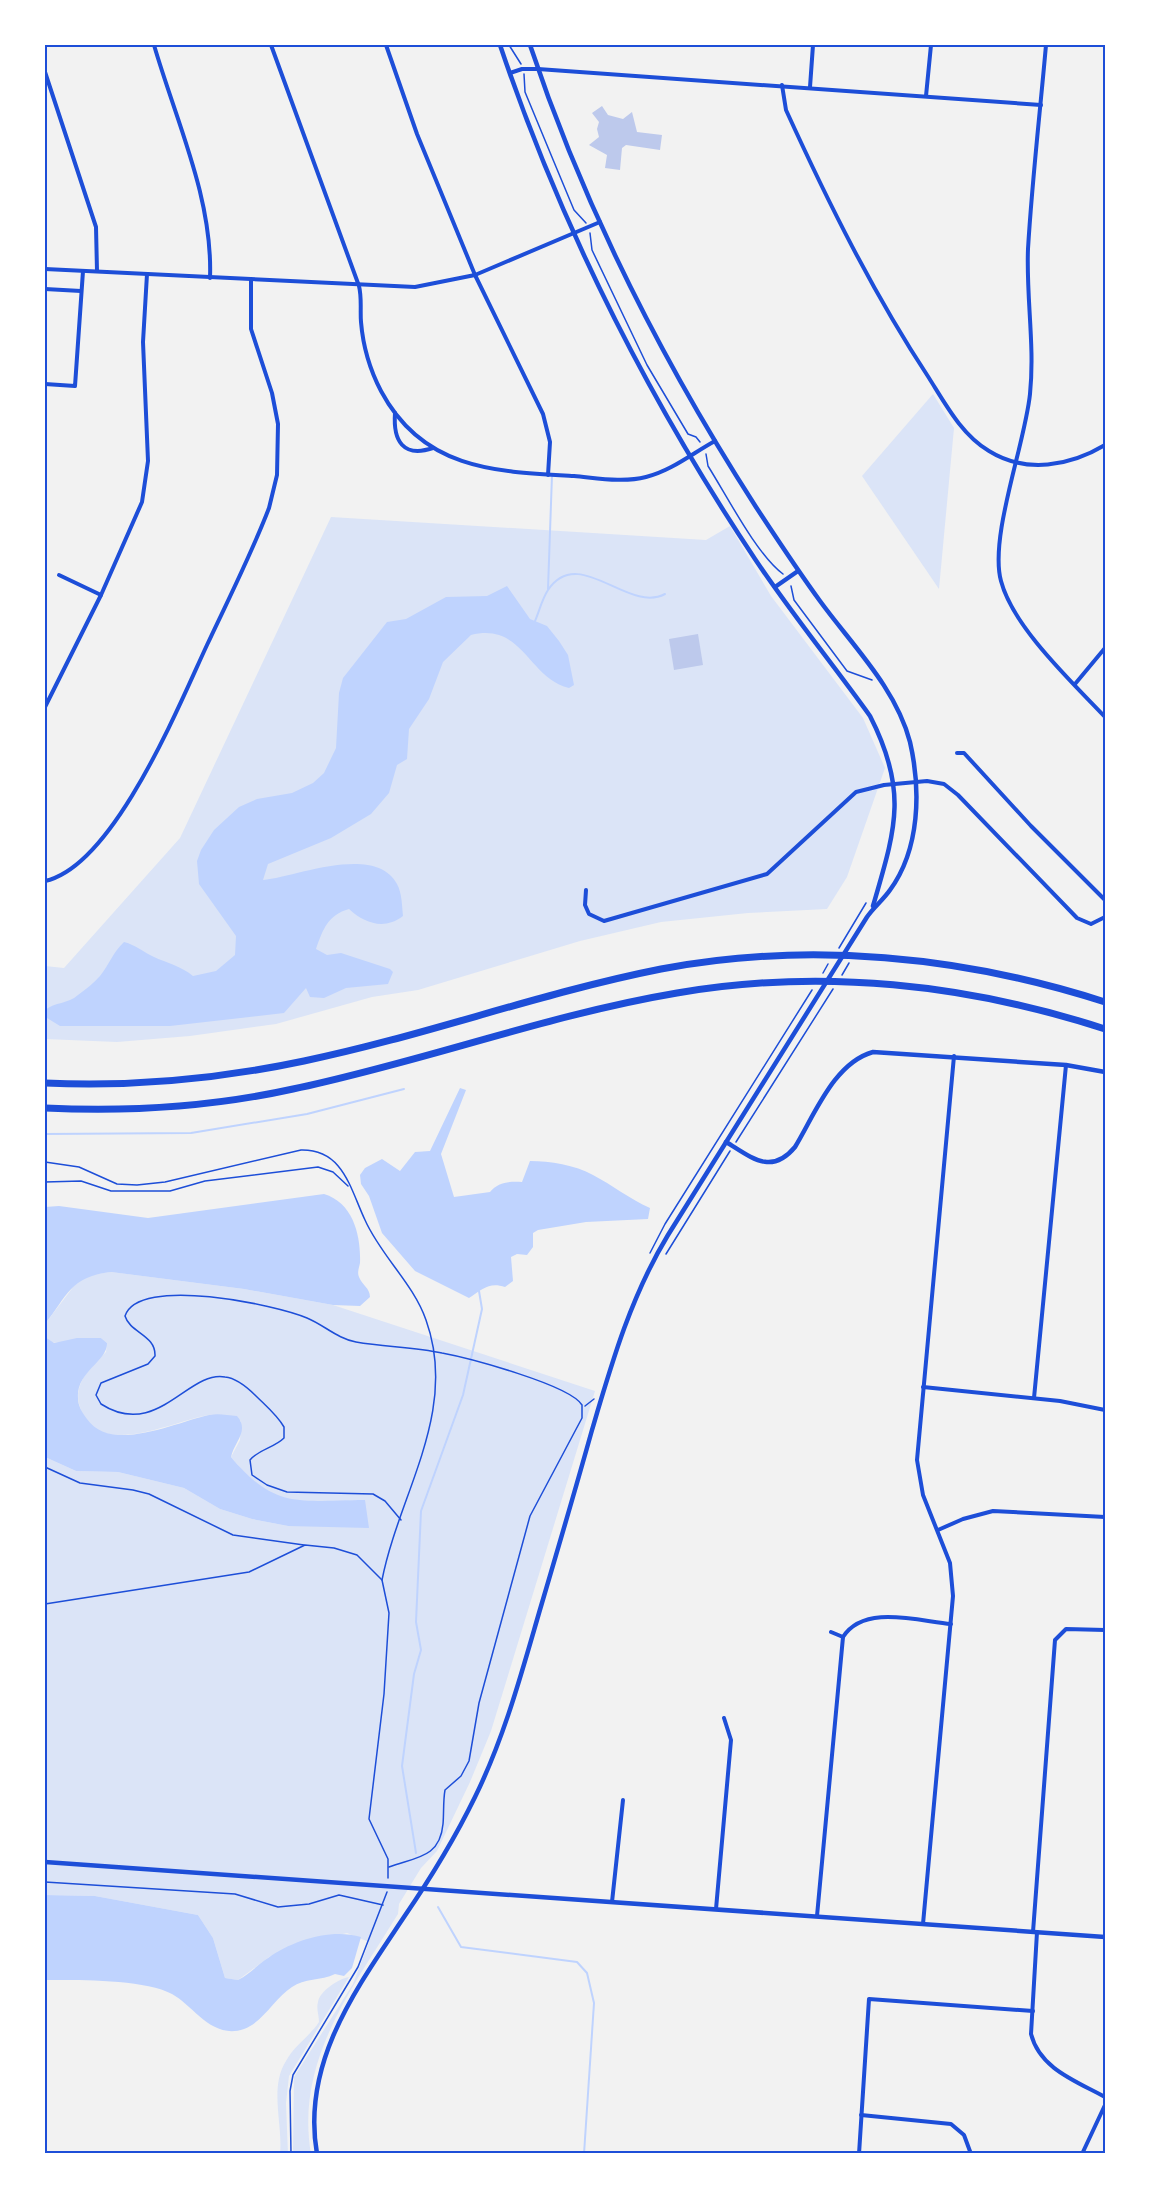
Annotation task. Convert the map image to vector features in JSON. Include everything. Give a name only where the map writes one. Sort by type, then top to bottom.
[{"type":"highway","points":[[45,1083],[106,1084],[174,1081],[261,1070],[377,1043],[591,985],[662,969],[756,958],[792,956],[882,958],[952,965],[1038,982],[1105,1002]]},
{"type":"highway","points":[[45,1108],[142,1108],[258,1096],[351,1076],[633,1001],[723,986],[772,982],[920,986],[994,998],[1105,1029]]},
{"type":"street","points":[[154,45],[206,211],[211,244],[210,278]]},
{"type":"street","points":[[271,45],[359,286],[361,322],[367,358],[382,393],[414,434],[455,459],[482,469],[633,479],[657,473],[715,441]]},
{"type":"street","points":[[386,45],[417,134],[475,275],[543,414],[550,442],[548,475]]},
{"type":"street","points":[[500,45],[509,73],[574,233],[630,349],[690,455],[775,587],[870,717],[879,735],[893,783],[895,811],[893,841],[873,908]]},
{"type":"street","points":[[317,2154],[314,2127],[315,2093],[331,2037],[368,1970],[421,1889],[470,1806],[501,1736],[531,1641],[616,1347],[647,1272],[867,917],[890,890],[907,854],[917,810],[916,781],[909,739],[894,702],[798,571],[715,441],[652,327],[601,222],[530,45]]},
{"type":"street","points":[[810,87],[813,45]]},
{"type":"street","points":[[926,96],[931,45]]},
{"type":"street","points":[[1046,45],[1028,249],[1032,375],[1027,421],[998,552],[1000,579],[1016,616],[1105,717]]},
{"type":"street","points":[[509,73],[522,69],[538,69],[1041,105]]},
{"type":"street","points":[[45,72],[96,227],[97,271]]},
{"type":"street","points":[[782,85],[783,100],[808,158],[855,251],[909,349],[953,416],[970,436],[991,453],[1033,465],[1059,464],[1084,456],[1105,445]]},
{"type":"street","points":[[45,269],[359,286],[434,285],[475,275],[601,222]]},
{"type":"street","points":[[45,384],[75,386],[82,271]]},
{"type":"street","points":[[45,707],[135,523],[146,481],[148,440],[143,342],[147,274]]},
{"type":"street","points":[[45,881],[68,871],[92,849],[140,783],[269,508],[277,475],[278,424],[272,393],[251,329],[251,280]]},
{"type":"street","points":[[45,289],[81,291]]},
{"type":"street","points":[[395,412],[396,436],[404,447],[417,452],[434,447]]},
{"type":"street","points":[[775,587],[798,571]]},
{"type":"street","points":[[58,575],[101,595]]},
{"type":"street","points":[[1075,684],[1105,648]]},
{"type":"street","points":[[957,753],[964,753],[1031,826],[1105,900]]},
{"type":"street","points":[[586,890],[585,905],[589,914],[604,921],[759,878],[778,866],[856,792],[893,783],[938,782],[949,787],[1081,922],[1096,923],[1105,917]]},
{"type":"street","points":[[726,1142],[759,1161],[773,1162],[785,1157],[795,1147],[842,1072],[852,1061],[866,1054],[881,1051],[1066,1065],[1105,1072]]},
{"type":"street","points":[[923,1924],[951,1624],[952,1577],[938,1530],[923,1496],[917,1460],[954,1055]]},
{"type":"street","points":[[1034,1398],[1066,1065]]},
{"type":"street","points":[[923,1387],[1082,1404],[1105,1410]]},
{"type":"street","points":[[938,1530],[963,1519],[993,1511],[1105,1516]]},
{"type":"street","points":[[818,1916],[843,1637],[853,1625],[872,1618],[951,1624]]},
{"type":"street","points":[[1105,1630],[1073,1628],[1061,1631],[1054,1645],[1035,1932],[1033,2011],[1034,2044],[1045,2062],[1105,2097]]},
{"type":"street","points":[[831,1632],[843,1637]]},
{"type":"street","points":[[716,1909],[731,1740],[724,1718]]},
{"type":"street","points":[[612,1902],[622,1800]]},
{"type":"street","points":[[45,1862],[1105,1936]]},
{"type":"street","points":[[859,2154],[868,1999],[1033,2011]]},
{"type":"street","points":[[1082,2154],[1105,2105]]},
{"type":"street","points":[[861,2115],[944,2122],[957,2128],[964,2135],[971,2154]]},
{"type":"path","points":[[509,45],[520,62]]},
{"type":"path","points":[[524,75],[525,92],[574,210],[585,221]]},
{"type":"path","points":[[591,234],[592,250],[648,365],[688,434],[696,437],[699,442]]},
{"type":"path","points":[[705,453],[708,466],[748,530],[774,569],[784,575]]},
{"type":"path","points":[[790,585],[794,600],[847,671],[882,683]]},
{"type":"path","points":[[647,1272],[650,1250],[802,1006]]},
{"type":"path","points":[[664,1256],[822,1006]]},
{"type":"path","points":[[45,1162],[80,1167],[117,1184],[137,1185],[165,1182],[253,1159],[309,1149],[324,1154],[339,1164],[348,1178],[349,1187],[373,1237],[417,1299],[426,1321],[433,1352],[435,1394],[432,1425],[382,1580],[390,1622],[369,1819],[386,1853],[389,1867],[388,1886],[383,1905],[358,1967],[293,2074],[290,2091],[291,2154]]},
{"type":"path","points":[[45,1182],[81,1181],[111,1191],[170,1191],[205,1181],[318,1167],[333,1172],[349,1187]]},
{"type":"path","points":[[401,1520],[385,1501],[373,1494],[287,1492],[267,1485],[252,1474],[250,1460],[284,1438],[284,1427],[263,1402],[232,1379],[210,1378],[166,1405],[135,1414],[105,1408],[97,1400],[96,1391],[106,1380],[148,1364],[155,1356],[151,1342],[127,1322],[125,1316],[128,1309],[139,1302],[178,1295],[207,1295],[262,1304],[308,1318],[354,1342],[433,1352],[484,1365],[564,1391],[582,1405],[590,1408]]},
{"type":"path","points":[[389,1867],[430,1852],[438,1845],[443,1824],[445,1790],[461,1776],[469,1761],[477,1715],[533,1510],[582,1418],[582,1405]]},
{"type":"path","points":[[45,1467],[80,1483],[149,1494],[233,1535],[334,1548],[357,1555],[382,1580]]},
{"type":"path","points":[[45,1604],[259,1570],[305,1545]]},
{"type":"path","points":[[45,1882],[235,1894],[278,1907],[309,1904],[339,1895],[383,1905]]},
{"type":"shaded area","points":[[933,394],[954,428],[939,589],[862,476]]},
{"type":"shaded area","points":[[331,517],[706,540],[730,526],[771,596],[863,718],[885,768],[847,877],[827,909],[748,913],[661,922],[580,941],[418,990],[372,997],[276,1024],[190,1036],[117,1042],[45,1039],[45,966],[64,968],[180,838]]},
{"type":"shaded area","points":[[111,1272],[244,1289],[333,1305],[595,1391],[491,1731],[470,1782],[437,1851],[421,1868],[399,1904],[398,1914],[346,1998],[319,2057],[311,2088],[308,2120],[311,2154],[293,2154],[294,2077],[353,1984],[369,1942],[347,1933],[290,1947],[269,1957],[238,1980],[225,1978],[213,1938],[198,1915],[95,1896],[45,1895],[45,1457],[76,1471],[118,1472],[184,1488],[220,1509],[252,1519],[288,1526],[325,1526],[365,1500],[299,1501],[286,1499],[263,1490],[231,1457],[240,1440],[241,1421],[209,1415],[138,1434],[119,1435],[102,1432],[89,1423],[80,1407],[79,1391],[84,1376],[106,1352],[107,1343],[101,1338],[51,1343],[45,1337],[45,1324],[77,1282],[90,1275]]},
{"type":"shaded area","points":[[349,1977],[289,2076],[286,2103],[288,2154],[280,2154],[277,2094],[281,2072],[289,2056],[319,2022],[317,2005],[319,1998],[335,1983]]},
{"type":"water","points":[[507,586],[530,619],[547,626],[559,641],[568,655],[574,685],[569,688],[555,682],[514,643],[502,636],[488,633],[471,635],[443,662],[429,699],[409,729],[407,759],[397,765],[389,793],[371,814],[331,838],[268,864],[263,880],[314,869],[353,864],[371,866],[386,872],[399,888],[403,916],[382,924],[368,921],[349,909],[331,919],[316,949],[327,955],[341,953],[390,969],[393,972],[388,984],[346,988],[324,998],[310,997],[306,988],[284,1013],[170,1026],[60,1026],[47,1018],[45,1010],[74,998],[95,981],[124,942],[179,967],[193,976],[216,971],[235,955],[236,936],[199,884],[197,861],[214,830],[239,807],[257,799],[292,793],[313,783],[324,773],[336,748],[339,693],[343,678],[387,622],[406,619],[446,597],[487,596]]},
{"type":"water","points":[[460,1088],[466,1090],[441,1154],[454,1197],[490,1192],[505,1183],[522,1182],[530,1161],[546,1162],[578,1169],[600,1179],[650,1208],[648,1219],[586,1222],[538,1230],[533,1233],[533,1247],[527,1255],[517,1254],[511,1257],[513,1281],[505,1287],[495,1285],[486,1287],[469,1298],[415,1271],[382,1233],[369,1196],[361,1184],[360,1175],[365,1168],[382,1159],[400,1171],[415,1152],[430,1151]]},
{"type":"water","points":[[324,1194],[334,1198],[342,1205],[354,1222],[360,1253],[358,1275],[369,1291],[370,1297],[360,1306],[333,1305],[244,1289],[111,1272],[98,1274],[78,1283],[65,1296],[45,1324],[45,1207],[59,1206],[148,1218]]},
{"type":"water","points":[[45,1337],[54,1343],[77,1338],[101,1338],[107,1343],[103,1356],[87,1374],[79,1389],[78,1401],[81,1409],[87,1419],[98,1429],[112,1434],[127,1435],[162,1429],[209,1415],[237,1416],[241,1421],[242,1432],[231,1457],[247,1474],[262,1486],[290,1499],[365,1500],[369,1528],[288,1526],[252,1519],[220,1509],[184,1488],[118,1472],[76,1471],[45,1457]]},
{"type":"water","points":[[45,1895],[95,1896],[198,1915],[213,1938],[225,1978],[238,1980],[278,1952],[301,1941],[338,1934],[361,1937],[352,1968],[344,1976],[335,1974],[297,1984],[251,2026],[233,2031],[222,2030],[204,2020],[180,1999],[160,1989],[110,1981],[45,1980]]},
{"type":"building","points":[[602,106],[608,115],[623,119],[632,112],[637,132],[662,135],[660,150],[626,145],[622,148],[620,170],[605,168],[607,155],[589,145],[599,137],[597,129],[599,122],[592,113]]},
{"type":"building","points":[[698,634],[703,665],[674,670],[669,639]]},
{"type":"waterway","points":[[548,589],[552,475]]},
{"type":"waterway","points":[[535,621],[548,590],[560,578],[574,574],[589,576],[635,595],[651,598],[665,594]]},
{"type":"waterway","points":[[45,1134],[191,1133],[307,1114],[404,1089]]},
{"type":"waterway","points":[[416,1853],[402,1766],[414,1674],[421,1650],[416,1622],[421,1511],[463,1395],[482,1309],[479,1291]]},
{"type":"waterway","points":[[438,1907],[461,1947],[577,1962],[587,1973],[594,2003],[584,2154]]}]
